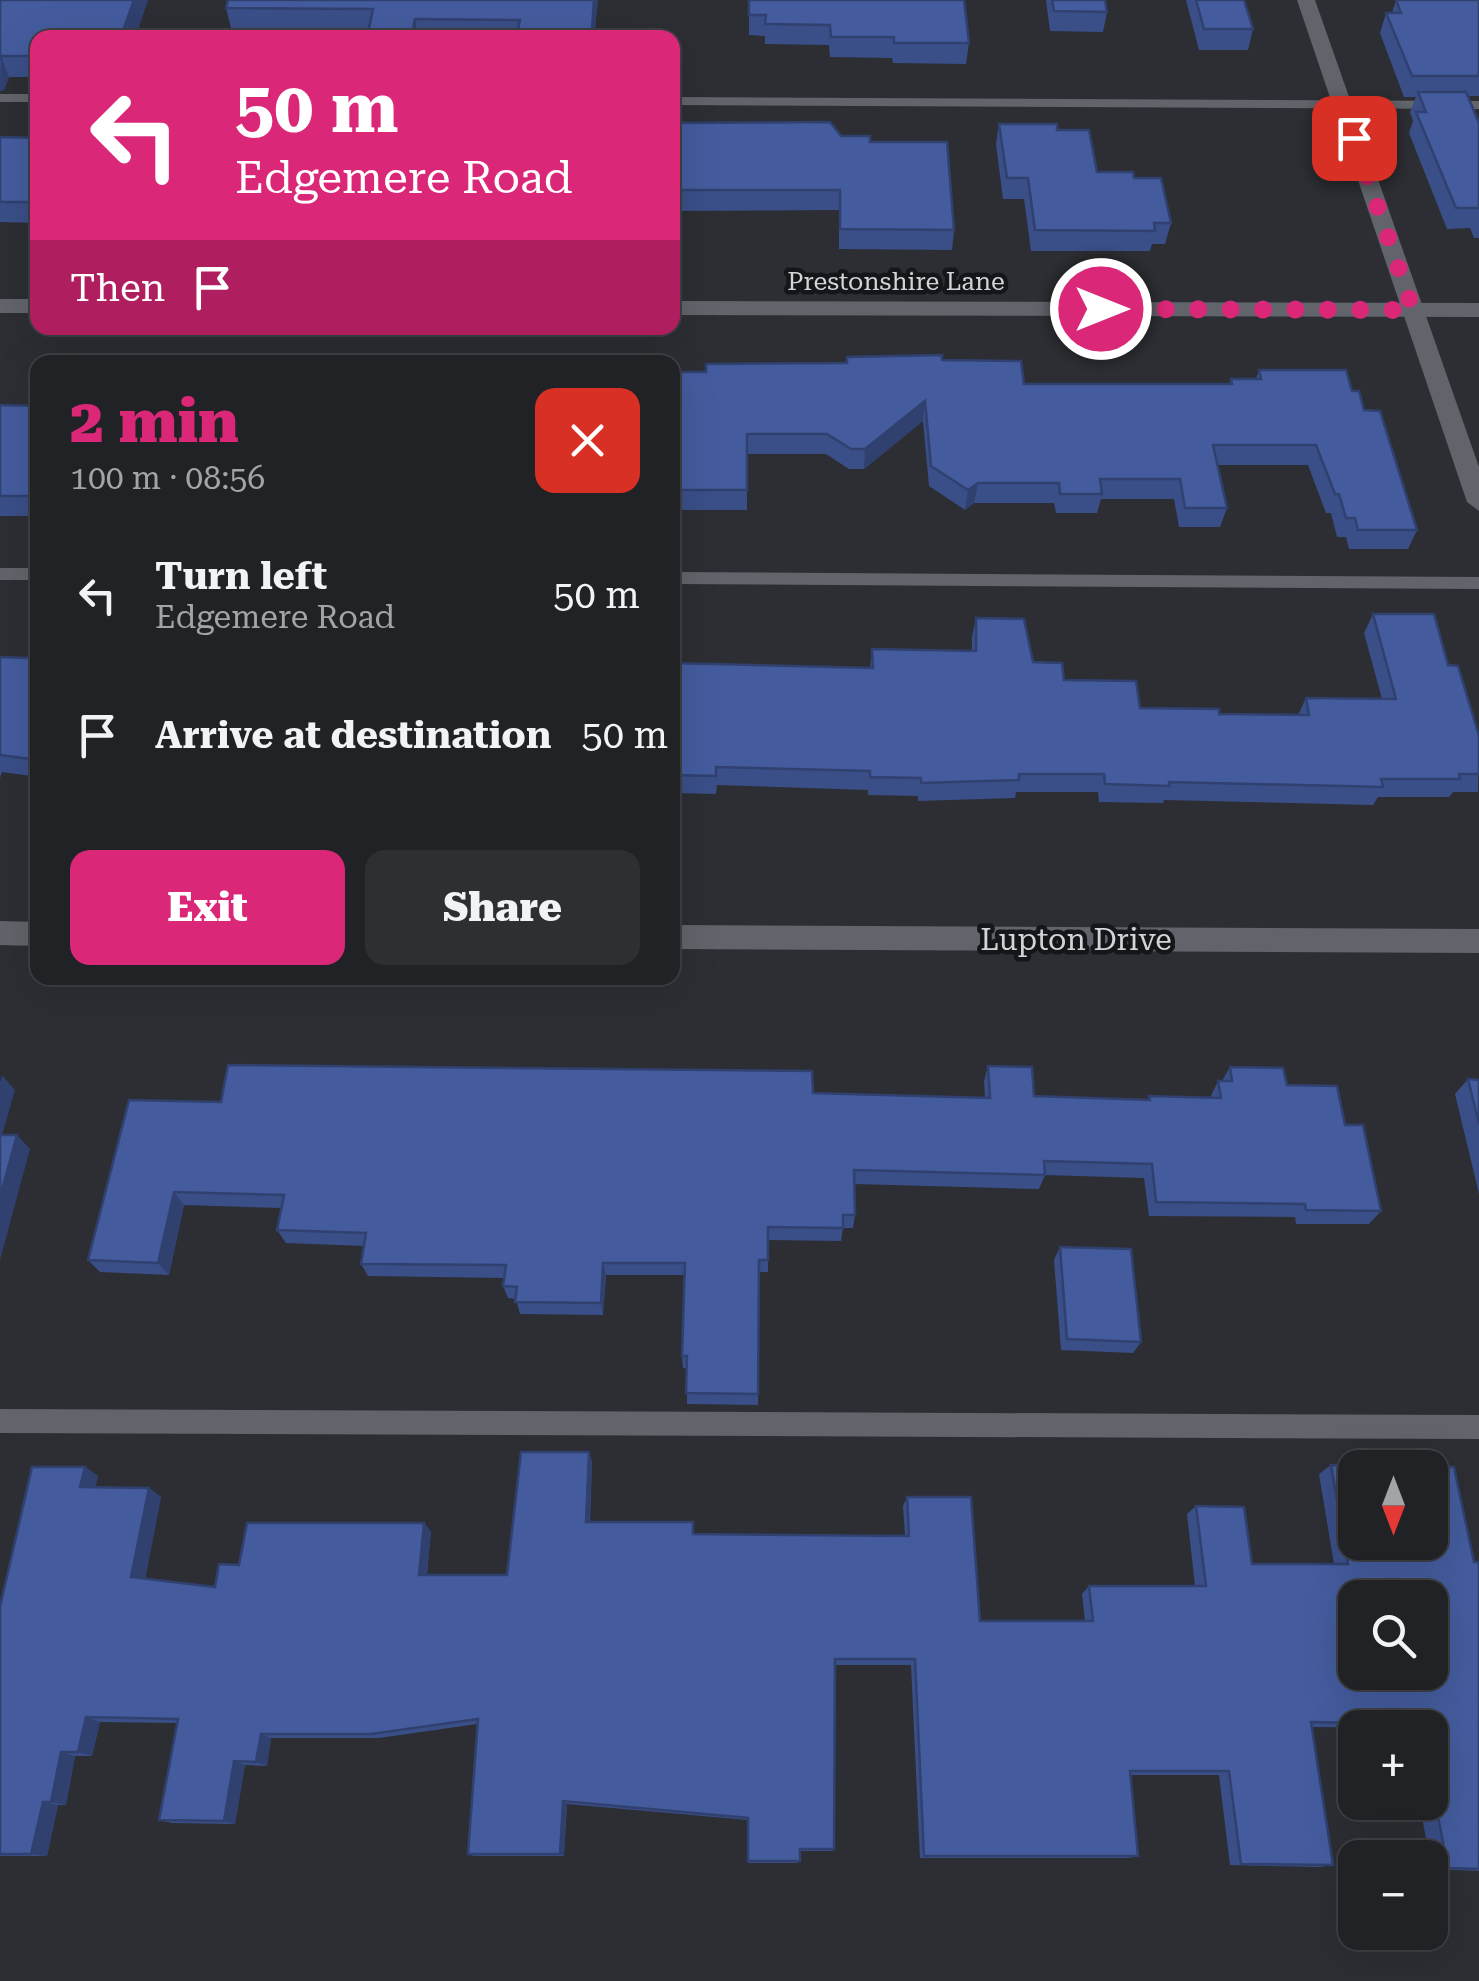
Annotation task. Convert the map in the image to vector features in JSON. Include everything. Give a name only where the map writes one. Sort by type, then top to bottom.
[{"type":"street","points":[[1306,0],[1479,502]]},
{"type":"street","points":[[0,306],[30,306]]},
{"type":"street","name":"Prestonshire Lane","points":[[680,308],[1479,310]]},
{"type":"street","points":[[0,934],[30,934]]},
{"type":"street","name":"Lupton Drive","points":[[680,937],[1479,941]]},
{"type":"lane","points":[[0,98],[30,98]]},
{"type":"lane","points":[[680,101],[1479,105]]},
{"type":"lane","points":[[0,574],[30,574]]},
{"type":"lane","points":[[680,578],[1479,584]]},
{"type":"lane","points":[[0,1421],[1479,1427]]},
{"type":"building","points":[[0,0],[134,0],[123,30],[30,30],[30,56],[0,59]]},
{"type":"building","points":[[228,0],[594,0],[592,30],[518,29],[520,20],[415,19],[413,30],[369,30],[373,9],[226,8]]},
{"type":"building","points":[[749,0],[964,0],[969,43],[894,43],[894,37],[831,37],[830,25],[765,24],[766,15],[749,15]]},
{"type":"building","points":[[1052,0],[1105,0],[1107,12],[1054,11]]},
{"type":"building","points":[[1196,0],[1244,0],[1253,29],[1204,29]]},
{"type":"building","points":[[1396,0],[1479,0],[1479,76],[1412,76],[1386,13],[1401,13]]},
{"type":"building","points":[[1418,92],[1466,92],[1479,123],[1479,208],[1456,208],[1416,112],[1426,112]]},
{"type":"building","points":[[830,122],[841,136],[870,136],[870,142],[947,142],[954,230],[840,229],[840,190],[680,190],[680,123]]},
{"type":"building","points":[[999,124],[1057,124],[1057,130],[1089,130],[1097,172],[1133,172],[1134,178],[1161,178],[1171,223],[1154,223],[1155,231],[1035,230],[1028,178],[1007,178]]},
{"type":"building","points":[[0,137],[30,138],[30,202],[0,202]]},
{"type":"building","points":[[942,355],[942,360],[1021,361],[1024,384],[1232,384],[1231,379],[1261,379],[1259,370],[1346,370],[1352,391],[1359,391],[1364,410],[1380,411],[1417,530],[1358,530],[1355,518],[1346,518],[1316,445],[1213,445],[1227,508],[1185,508],[1180,479],[1100,479],[1102,494],[1060,494],[1059,483],[978,483],[968,490],[931,466],[925,401],[865,449],[851,449],[827,434],[747,434],[747,490],[680,490],[680,372],[706,372],[706,364],[847,363],[847,357]]},
{"type":"building","points":[[0,405],[30,406],[30,496],[0,496]]},
{"type":"building","points":[[1373,614],[1434,614],[1448,665],[1458,666],[1479,736],[1479,774],[1459,774],[1460,779],[1381,779],[1383,787],[1105,784],[1104,774],[1019,774],[1019,780],[921,783],[921,778],[870,777],[870,771],[716,767],[716,776],[680,775],[680,663],[873,668],[872,649],[976,651],[976,618],[1024,619],[1033,662],[1062,663],[1064,680],[1136,681],[1140,708],[1309,715],[1306,698],[1396,699]]},
{"type":"building","points":[[30,653],[30,759],[0,755],[0,657],[28,658]]},
{"type":"building","points":[[228,1065],[812,1071],[813,1093],[990,1098],[988,1066],[1032,1067],[1034,1096],[1150,1100],[1149,1096],[1221,1098],[1218,1081],[1232,1081],[1230,1067],[1283,1068],[1287,1085],[1337,1086],[1345,1125],[1363,1125],[1381,1211],[1306,1210],[1305,1204],[1156,1202],[1152,1164],[1044,1161],[1045,1175],[854,1170],[855,1215],[843,1215],[843,1228],[768,1227],[768,1260],[759,1260],[758,1394],[686,1393],[687,1356],[682,1356],[685,1263],[603,1263],[601,1303],[515,1302],[517,1287],[503,1286],[506,1265],[361,1264],[366,1233],[277,1230],[284,1195],[174,1192],[158,1263],[88,1260],[129,1100],[221,1102]]},
{"type":"building","points":[[1468,1079],[1479,1080],[1479,1124]]},
{"type":"building","points":[[0,1135],[17,1135],[0,1197]]},
{"type":"building","points":[[1060,1247],[1131,1249],[1141,1342],[1067,1339]]},
{"type":"building","points":[[521,1452],[589,1452],[586,1522],[693,1522],[693,1534],[909,1536],[907,1497],[971,1497],[980,1621],[1093,1621],[1089,1586],[1206,1586],[1196,1506],[1244,1507],[1252,1564],[1448,1560],[1448,1467],[1454,1467],[1474,1562],[1479,1562],[1479,1869],[1448,1868],[1448,1840],[1443,1840],[1439,1820],[1448,1820],[1448,1710],[1338,1710],[1338,1722],[1311,1722],[1333,1865],[1241,1864],[1229,1771],[1130,1771],[1138,1856],[924,1856],[915,1659],[835,1659],[834,1849],[800,1849],[800,1861],[748,1861],[748,1818],[563,1801],[560,1854],[468,1854],[478,1719],[371,1734],[261,1734],[256,1762],[234,1761],[224,1821],[159,1820],[178,1719],[86,1717],[78,1752],[61,1752],[51,1802],[43,1802],[31,1854],[0,1854],[0,1607],[32,1467],[85,1467],[80,1487],[149,1488],[131,1577],[215,1587],[219,1564],[239,1565],[247,1523],[424,1523],[419,1575],[507,1575]]},
{"type":"building","points":[[1331,1465],[1338,1465],[1338,1506]]},
{"type":"route","points":[[1101,309],[1413,310],[1354,138]]}]
